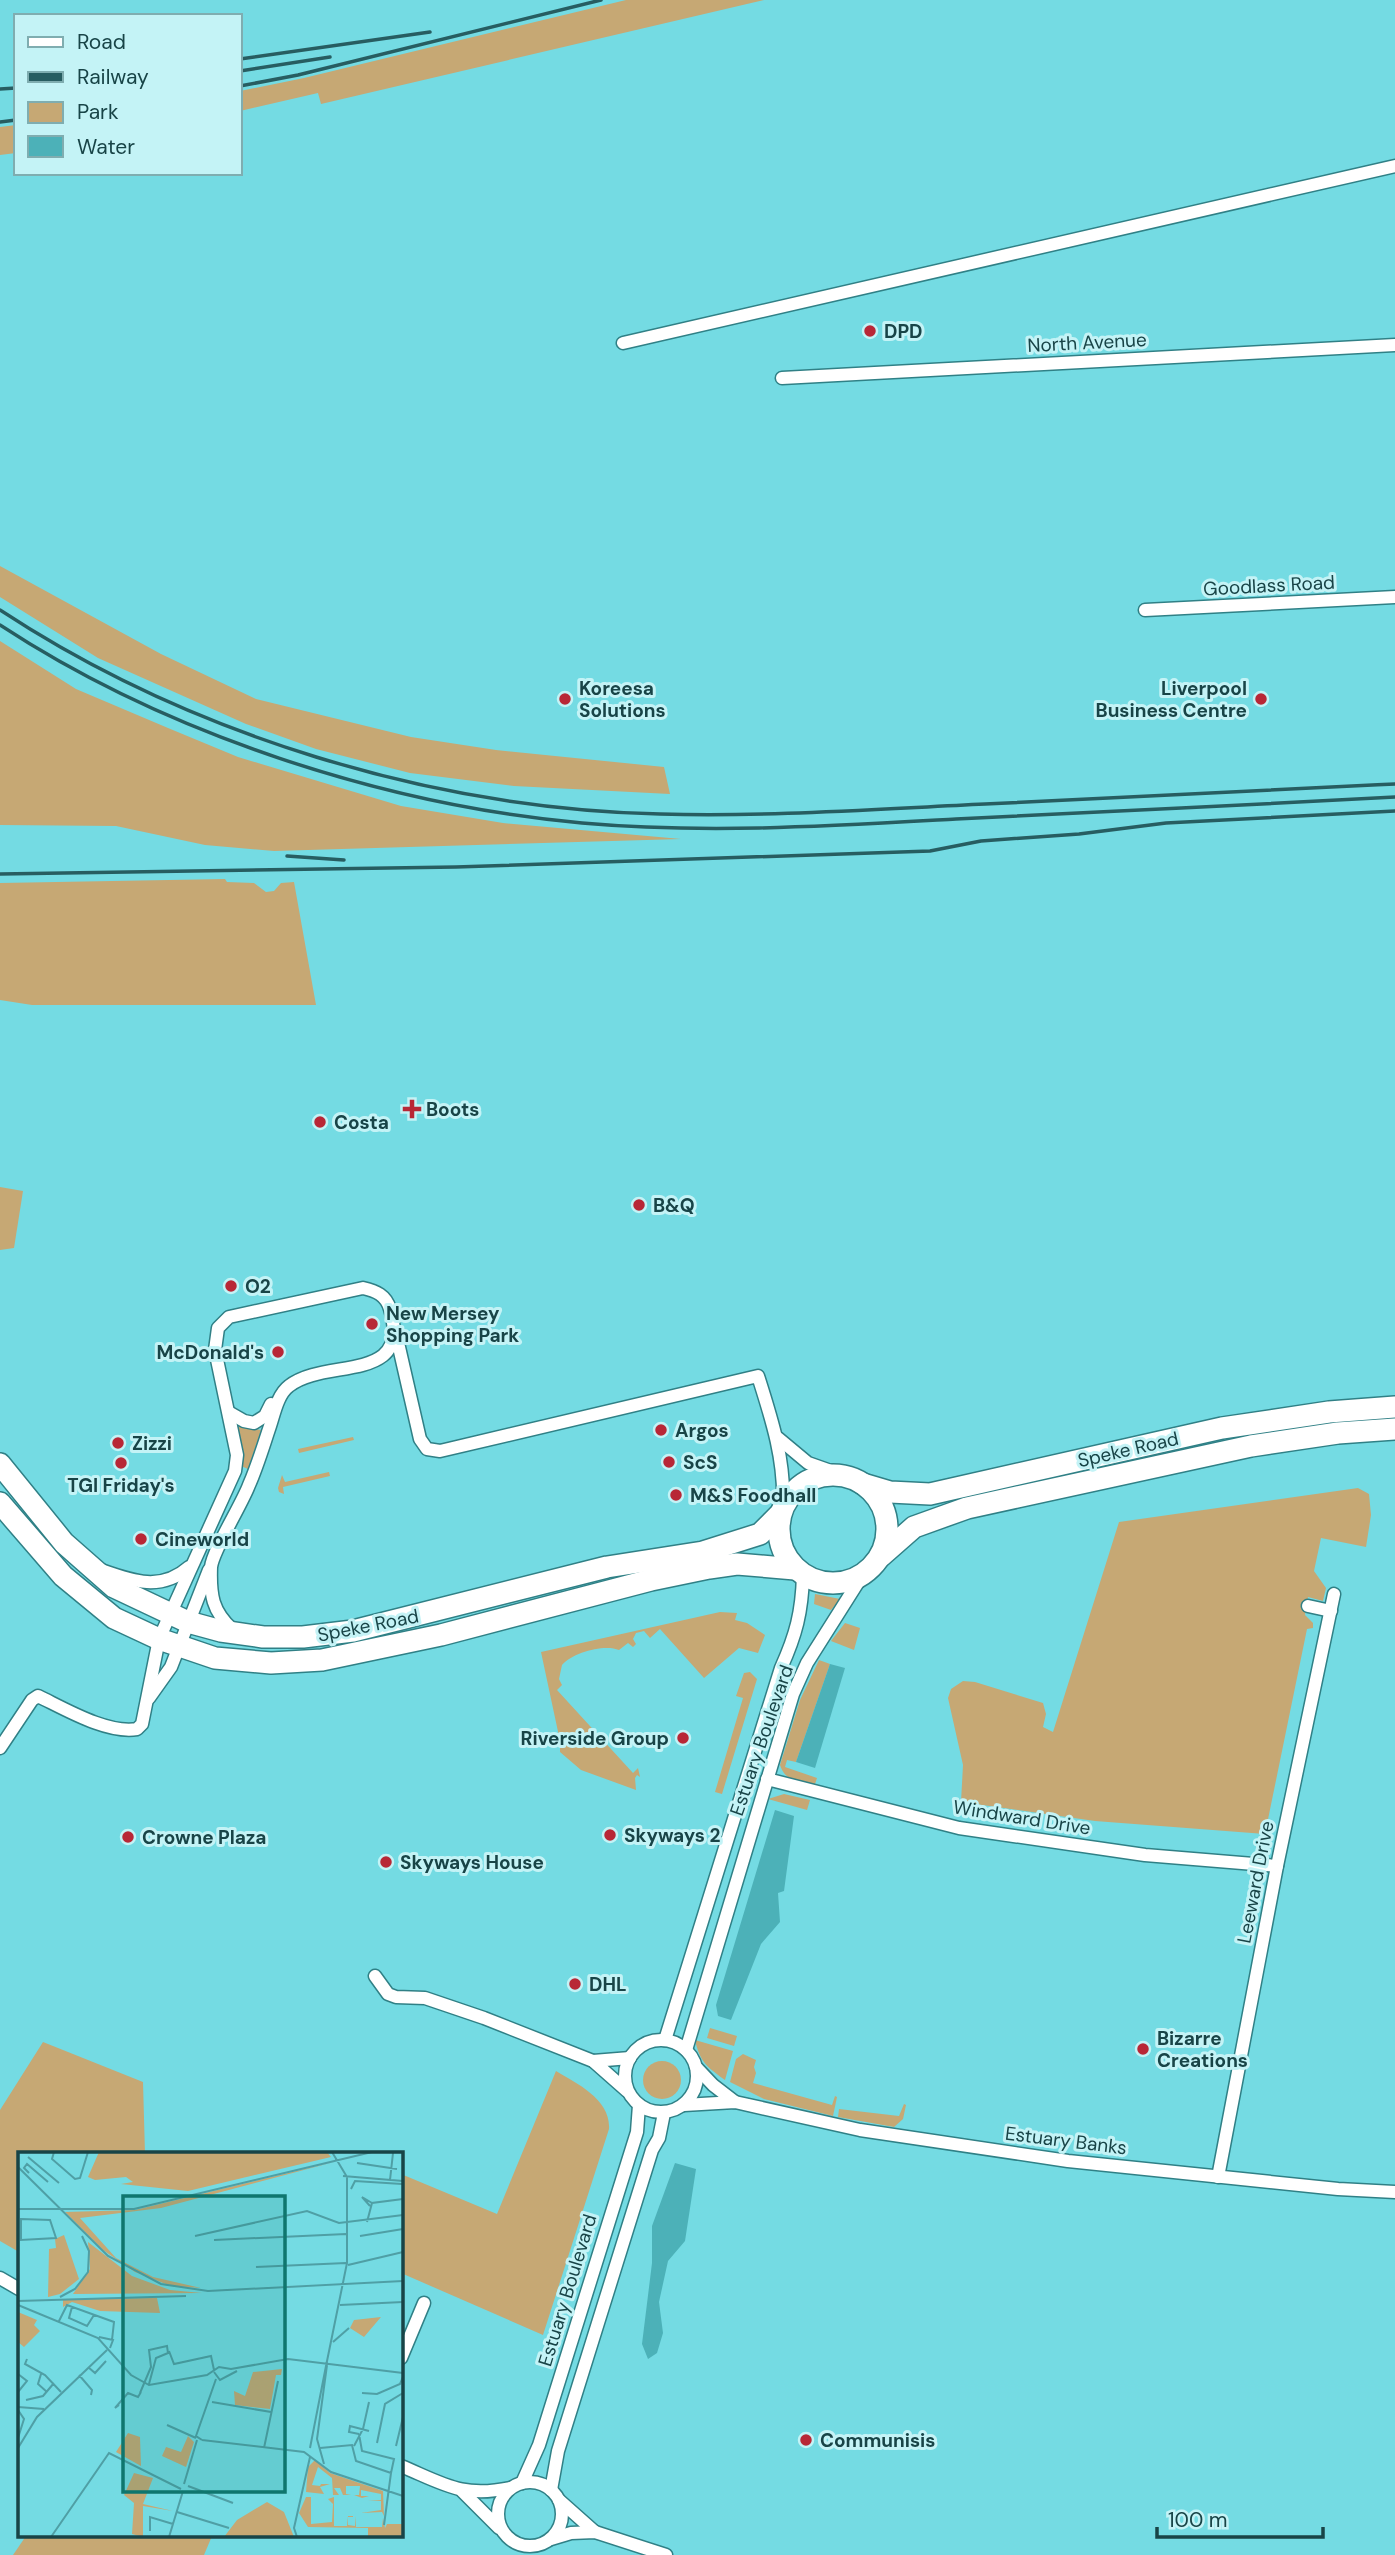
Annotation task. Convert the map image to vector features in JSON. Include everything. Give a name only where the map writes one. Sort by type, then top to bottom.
[{"type":"highway","name":"Speke Road","points":[[854,1480],[890,1492],[930,1494],[1255,1422],[1395,1407]]},
{"type":"highway","points":[[1255,1422],[1259,1445]]},
{"type":"highway","name":"Speke Road","points":[[881,1556],[914,1527],[943,1515],[1259,1445],[1338,1433],[1395,1429]]},
{"type":"highway","name":"Speke Road","points":[[0,1464],[64,1543],[114,1587],[178,1618],[263,1637],[303,1637],[353,1631],[607,1567],[723,1547],[760,1534],[782,1510]]},
{"type":"highway","points":[[827,1475],[854,1480],[880,1502],[887,1524],[887,1540],[881,1556],[862,1576],[848,1582],[817,1582],[799,1572],[786,1557],[778,1529],[782,1510],[793,1491],[809,1480],[827,1475]]},
{"type":"highway","name":"Speke Road","points":[[0,1503],[63,1576],[114,1618],[159,1639],[215,1658],[271,1663],[322,1660],[441,1635],[651,1580],[709,1568],[737,1564],[799,1572]]},
{"type":"street","points":[[622,343],[1395,166]]},
{"type":"street","name":"North Avenue","points":[[782,378],[1395,345]]},
{"type":"street","name":"Goodlass Road","points":[[1145,610],[1395,597]]},
{"type":"street","points":[[147,1701],[171,1667],[180,1647],[178,1618],[194,1562],[236,1471],[237,1455],[230,1413],[215,1350],[218,1328],[229,1317],[363,1288],[376,1291],[385,1298],[394,1327],[420,1439],[427,1449],[440,1451],[758,1376],[778,1438],[784,1484],[782,1510]]},
{"type":"street","points":[[378,1361],[393,1343],[394,1327]]},
{"type":"street","points":[[0,1748],[32,1700],[38,1696],[80,1716],[120,1729],[137,1729],[142,1724],[159,1639],[178,1618],[211,1564],[249,1485],[279,1399],[289,1386],[304,1378],[378,1361],[404,1365]]},
{"type":"street","points":[[230,1413],[254,1423],[265,1416],[272,1401],[279,1399]]},
{"type":"street","points":[[778,1438],[808,1464],[854,1480]]},
{"type":"street","points":[[91,1566],[126,1578],[157,1582],[176,1578],[194,1562]]},
{"type":"street","points":[[211,1564],[213,1606],[222,1620],[237,1633]]},
{"type":"street","name":"Estuary Boulevard","points":[[665,2040],[781,1668],[795,1636],[802,1604],[799,1572]]},
{"type":"street","name":"Estuary Boulevard","points":[[686,2050],[793,1694],[807,1663],[862,1576]]},
{"type":"street","name":"Leeward Drive","points":[[1218,2177],[1277,1866],[1334,1594]]},
{"type":"street","points":[[1308,1606],[1331,1611]]},
{"type":"street","points":[[171,1667],[185,1656],[201,1653]]},
{"type":"street","name":"Windward Drive","points":[[766,1779],[959,1828],[1145,1855],[1277,1866]]},
{"type":"street","points":[[375,1976],[388,1994],[425,1998],[593,2060],[639,2105],[655,2112],[664,2113],[684,2105],[696,2087],[696,2067],[686,2050],[676,2043],[653,2040],[642,2045],[630,2058],[625,2072],[627,2091]]},
{"type":"street","points":[[593,2060],[630,2058]]},
{"type":"street","name":"Estuary Banks","points":[[696,2067],[735,2102]]},
{"type":"street","name":"Estuary Banks","points":[[684,2105],[735,2102],[834,2125],[1077,2162],[1395,2192]]},
{"type":"street","name":"Estuary Boulevard","points":[[517,2485],[539,2445],[637,2132],[639,2105]]},
{"type":"street","name":"Estuary Boulevard","points":[[555,2495],[558,2451],[652,2150],[659,2138],[664,2113]]},
{"type":"street","points":[[0,2278],[18,2288]]},
{"type":"street","points":[[402,2356],[424,2304]]},
{"type":"street","points":[[402,2466],[462,2491],[489,2492],[533,2482],[555,2495],[595,2532]]},
{"type":"street","points":[[517,2485],[499,2504],[497,2518],[511,2548],[524,2546],[533,2551],[550,2539],[560,2525],[562,2511],[555,2495]]},
{"type":"street","points":[[462,2491],[500,2529]]},
{"type":"street","points":[[550,2539],[571,2533],[595,2532],[666,2555]]},
{"type":"green space","points":[[626,0],[764,0],[321,104],[318,93],[242,111],[242,91]]},
{"type":"green space","points":[[14,125],[14,153],[0,155],[0,127]]},
{"type":"green space","points":[[0,566],[161,654],[256,699],[411,737],[496,750],[664,767],[670,794],[514,786],[410,773],[316,749],[246,724],[98,658],[0,597]]},
{"type":"green space","points":[[0,641],[76,689],[238,757],[401,806],[503,823],[681,839],[274,851],[205,845],[116,826],[0,825]]},
{"type":"green space","points":[[225,879],[227,882],[254,883],[266,892],[274,891],[281,883],[294,882],[316,1005],[32,1005],[0,1000],[0,883]]},
{"type":"green space","points":[[0,1187],[23,1191],[14,1248],[0,1250]]},
{"type":"green space","points":[[238,1426],[261,1430],[248,1469],[241,1466]]},
{"type":"green space","points":[[353,1437],[354,1440],[299,1453],[298,1449]]},
{"type":"green space","points":[[329,1472],[330,1476],[283,1487],[284,1494],[279,1492],[282,1475],[285,1482]]},
{"type":"green space","points":[[1358,1488],[1369,1494],[1371,1515],[1366,1547],[1321,1538],[1314,1571],[1326,1588],[1323,1601],[1308,1597],[1305,1615],[1313,1623],[1313,1628],[1307,1629],[1265,1834],[1095,1821],[961,1802],[963,1765],[948,1698],[951,1689],[963,1681],[975,1682],[1043,1703],[1046,1714],[1043,1727],[1053,1732],[1119,1522]]},
{"type":"green space","points":[[815,1594],[840,1599],[831,1610],[814,1604]]},
{"type":"green space","points":[[720,1612],[737,1613],[735,1620],[747,1623],[765,1635],[758,1653],[739,1648],[704,1678],[660,1629],[650,1638],[644,1631],[636,1633],[633,1639],[636,1644],[633,1647],[628,1643],[619,1650],[589,1650],[562,1665],[559,1679],[562,1685],[557,1690],[633,1773],[638,1768],[640,1777],[637,1775],[635,1778],[636,1790],[581,1770],[560,1752],[541,1652]]},
{"type":"green space","points":[[845,1623],[860,1628],[854,1650],[831,1641]]},
{"type":"green space","points":[[819,1660],[830,1664],[796,1762],[787,1760],[785,1767],[817,1778],[814,1787],[789,1778],[780,1765],[800,1700]]},
{"type":"green space","points":[[750,1672],[757,1679],[722,1794],[715,1792],[743,1698],[736,1696],[744,1673]]},
{"type":"green space","points":[[784,1794],[810,1800],[807,1810],[768,1799]]},
{"type":"green space","points":[[710,2028],[737,2036],[734,2046],[707,2038]]},
{"type":"green space","points":[[695,2040],[733,2051],[725,2080],[705,2063]]},
{"type":"green space","points":[[43,2042],[143,2082],[145,2152],[18,2152],[18,2251],[0,2241],[0,2110]]},
{"type":"green space","points":[[743,2054],[756,2060],[753,2083],[832,2105],[835,2096],[833,2116],[764,2099],[730,2082],[736,2059]]},
{"type":"green space","points":[[662,2061],[676,2066],[681,2080],[676,2094],[662,2099],[648,2094],[643,2080],[648,2066]]},
{"type":"green space","points":[[556,2071],[583,2087],[599,2101],[605,2110],[609,2129],[543,2335],[402,2273],[402,2174],[497,2214]]},
{"type":"green space","points":[[904,2104],[903,2119],[894,2127],[838,2117],[839,2109],[899,2116]]},
{"type":"green space","points":[[25,2538],[211,2538],[204,2555],[13,2555]]},
{"type":"water","points":[[830,1664],[845,1668],[815,1768],[796,1762]]},
{"type":"water","points":[[775,1810],[794,1816],[784,1891],[778,1893],[780,1922],[761,1944],[731,2020],[718,2016],[716,2005]]},
{"type":"water","points":[[675,2163],[696,2169],[685,2241],[668,2261],[659,2302],[663,2333],[657,2353],[648,2359],[642,2344],[652,2263],[652,2226]]},
{"type":"railway","points":[[242,86],[298,75],[601,0]]},
{"type":"railway","points":[[242,59],[430,32]]},
{"type":"railway","points":[[242,71],[330,57]]},
{"type":"railway","points":[[0,89],[14,88]]},
{"type":"railway","points":[[0,122],[14,120]]},
{"type":"railway","points":[[0,610],[74,654],[151,694],[232,728],[316,757],[402,780],[488,798],[574,809],[701,815],[782,813],[1395,784]]},
{"type":"railway","points":[[0,625],[65,664],[133,699],[205,731],[279,758],[355,781],[431,800],[507,814],[629,826],[769,828],[1395,797]]},
{"type":"railway","points":[[0,874],[456,867],[930,851],[981,841],[1079,834],[1166,823],[1395,811]]},
{"type":"railway","points":[[287,856],[344,860]]},
{"type":"place","name":"DPD","points":[[870,331]]},
{"type":"place","name":"Koreesa Solutions","points":[[565,699]]},
{"type":"place","name":"Liverpool Business Centre","points":[[1261,699]]},
{"type":"place","name":"Boots","points":[[412,1109]]},
{"type":"place","name":"Costa","points":[[320,1122]]},
{"type":"place","name":"B&Q","points":[[639,1205]]},
{"type":"place","name":"O2","points":[[231,1286]]},
{"type":"place","name":"New Mersey Shopping Park","points":[[372,1324]]},
{"type":"place","name":"McDonald's","points":[[278,1352]]},
{"type":"place","name":"Argos","points":[[661,1430]]},
{"type":"place","name":"Zizzi","points":[[118,1443]]},
{"type":"place","name":"ScS","points":[[669,1462]]},
{"type":"place","name":"TGI Friday's","points":[[121,1463]]},
{"type":"place","name":"M&S Foodhall","points":[[676,1495]]},
{"type":"place","name":"Cineworld","points":[[141,1539]]},
{"type":"place","name":"Riverside Group","points":[[683,1738]]},
{"type":"place","name":"Skyways 2","points":[[610,1835]]},
{"type":"place","name":"Crowne Plaza","points":[[128,1837]]},
{"type":"place","name":"Skyways House","points":[[386,1862]]},
{"type":"place","name":"DHL","points":[[575,1984]]},
{"type":"place","name":"Bizarre Creations","points":[[1143,2049]]},
{"type":"place","name":"Communisis","points":[[806,2440]]}]
